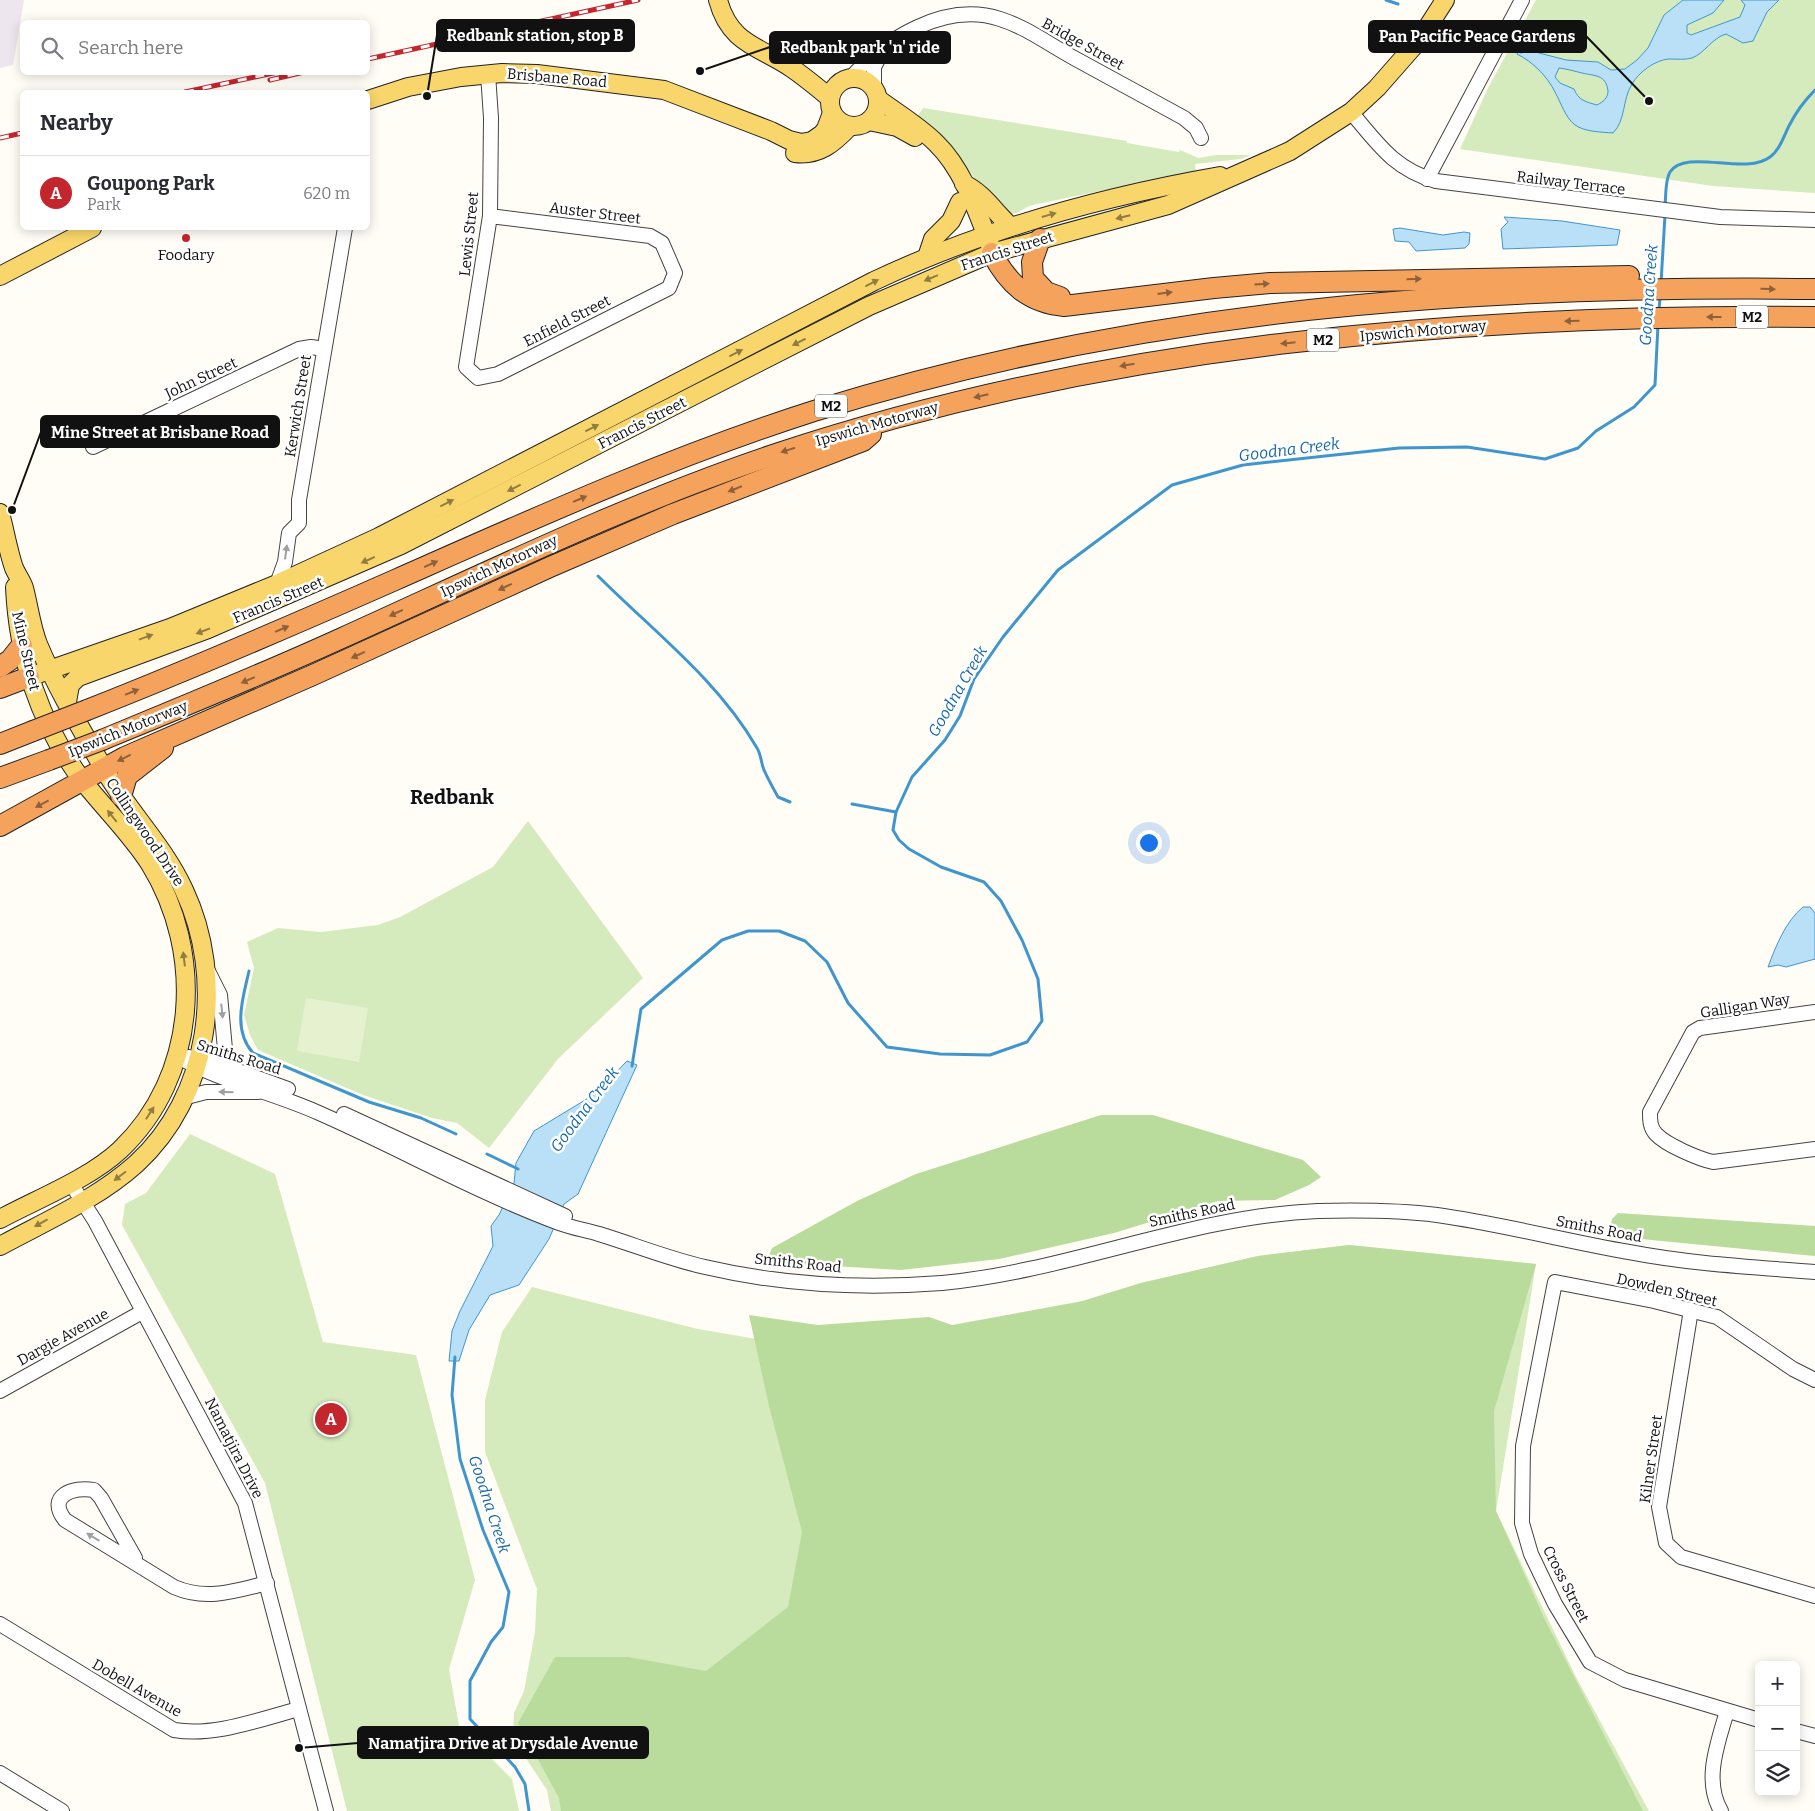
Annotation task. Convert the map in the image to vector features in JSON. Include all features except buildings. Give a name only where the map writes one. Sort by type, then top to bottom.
[{"type":"highway","points":[[1040,238],[1031,268],[1033,278],[1040,288],[1054,296],[1065,298],[1117,299]]},
{"type":"highway","points":[[992,253],[1010,282],[1024,294],[1040,301],[1072,306],[1117,299],[1270,283],[1625,282]]},
{"type":"highway","name":"Ipswich Motorway","points":[[0,744],[252,643],[568,503],[654,468],[742,436],[889,390],[964,369],[1112,337],[1258,314],[1409,299],[1625,282],[1689,282],[1721,288],[1815,289]]},
{"type":"highway","name":"Ipswich Motorway","points":[[0,778],[102,740],[262,673],[638,504],[771,456],[885,421],[1037,383],[1212,352],[1435,330],[1689,317],[1815,317]]},
{"type":"highway","points":[[0,826],[104,769],[176,734],[313,675],[619,536],[863,441],[885,421]]},
{"type":"highway","points":[[0,667],[10,660],[22,645]]},
{"type":"highway","points":[[0,688],[29,677]]},
{"type":"highway","points":[[121,796],[127,776],[165,746],[176,734]]},
{"type":"main road","name":"Francis Street","points":[[67,702],[70,685],[78,677],[208,630],[401,545],[862,310],[992,253],[1040,238],[1168,205],[1290,151],[1351,112],[1400,64],[1424,33],[1445,0]]},
{"type":"main road","points":[[718,1],[725,19],[736,36],[793,69],[831,105],[842,124],[857,126],[869,121],[874,115],[876,94]]},
{"type":"main road","points":[[793,69],[846,80],[864,81],[876,94],[937,144],[950,159],[963,184],[981,236]]},
{"type":"main road","name":"Brisbane Road","points":[[370,99],[424,84],[488,74],[537,74],[650,87],[677,94],[794,142],[807,143],[817,139],[826,129],[831,105]]},
{"type":"main road","points":[[831,105],[836,86],[846,80]]},
{"type":"main road","name":"Brisbane Road","points":[[744,121],[766,139],[786,150],[804,154],[822,150],[850,126]]},
{"type":"main road","points":[[869,121],[897,127],[918,139],[941,164],[960,202],[992,253]]},
{"type":"main road","name":"Francis Street","points":[[29,677],[170,628],[277,584],[379,537],[466,494],[874,282],[927,257],[1010,226],[1088,204],[1237,173]]},
{"type":"main road","points":[[963,184],[977,190],[996,214],[1010,226]]},
{"type":"main road","points":[[927,257],[934,239],[949,224],[960,202]]},
{"type":"main road","points":[[0,267],[52,247],[88,230]]},
{"type":"main road","points":[[0,276],[52,247]]},
{"type":"main road","name":"Mine Street","points":[[0,513],[14,569],[17,621],[29,677],[50,728],[83,781]]},
{"type":"main road","name":"Mine Street","points":[[14,569],[23,587],[38,643],[50,670],[104,769]]},
{"type":"main road","name":"Collingwood Drive","points":[[0,1246],[83,1201],[136,1163],[153,1146],[184,1098],[197,1063],[207,1008],[206,966],[196,919],[176,874],[104,769]]},
{"type":"main road","name":"Collingwood Drive","points":[[0,1219],[100,1166],[133,1136],[155,1105],[177,1056],[184,1027],[186,988],[183,949],[173,912],[148,862],[83,781]]},
{"type":"street","points":[[1427,179],[1522,0]]},
{"type":"street","name":"Bridge Street","points":[[846,80],[872,56],[917,28],[947,17],[979,15],[1000,19],[1184,118],[1196,128],[1202,138]]},
{"type":"street","points":[[876,94],[874,67],[883,50]]},
{"type":"street","name":"Lewis Street","points":[[466,366],[490,216],[491,118],[488,74]]},
{"type":"street","name":"Railway Terrace","points":[[1351,112],[1387,156],[1413,173],[1427,179],[1456,185],[1691,214],[1751,219],[1815,220]]},
{"type":"street","name":"Auster Street","points":[[490,216],[650,236],[662,243],[675,273]]},
{"type":"street","name":"Kerwich Street","points":[[277,584],[284,562],[288,533],[299,523],[299,500],[345,230]]},
{"type":"street","name":"Enfield Street","points":[[466,366],[478,378],[498,374],[669,288],[675,273]]},
{"type":"street","name":"John Street","points":[[93,448],[299,349],[311,347],[324,349]]},
{"type":"street","points":[[206,966],[220,995],[226,1060],[233,1069]]},
{"type":"street","name":"Galligan Way","points":[[1815,1012],[1700,1028],[1693,1032],[1650,1112],[1649,1122],[1656,1134],[1664,1140],[1701,1160],[1713,1162],[1815,1149]]},
{"type":"street","name":"Smiths Road","points":[[177,1056],[319,1113],[601,1235],[647,1251],[704,1267],[750,1276],[813,1284],[878,1286],[943,1282],[996,1275],[1227,1221],[1315,1211],[1374,1210],[1434,1215],[1499,1225],[1629,1252],[1703,1264],[1815,1270]]},
{"type":"street","name":"Smiths Road","points":[[197,1063],[233,1069],[313,1100],[499,1191]]},
{"type":"street","points":[[184,1098],[190,1094],[206,1092],[269,1092]]},
{"type":"street","name":"Namatjira Drive","points":[[70,1182],[83,1201],[238,1487],[250,1518],[326,1811]]},
{"type":"street","name":"Dowden Street","points":[[1554,1282],[1654,1301],[1717,1317],[1793,1369],[1815,1380]]},
{"type":"street","name":"Cross Street","points":[[1554,1282],[1524,1446],[1522,1523],[1530,1554],[1555,1604],[1590,1662],[1625,1680],[1755,1719]]},
{"type":"street","name":"Kilner Street","points":[[1691,1310],[1659,1507],[1666,1543],[1681,1557],[1815,1596]]},
{"type":"street","name":"Dargie Avenue","points":[[0,1390],[142,1312]]},
{"type":"street","points":[[135,1562],[135,1558],[113,1516],[94,1490],[75,1489],[67,1493],[60,1500],[59,1508],[65,1520],[174,1586],[195,1594],[226,1594],[267,1583]]},
{"type":"street","name":"Dobell Avenue","points":[[0,1624],[174,1730],[189,1732],[211,1731],[299,1709]]},
{"type":"street","points":[[1722,1811],[1712,1781],[1714,1757],[1727,1711]]},
{"type":"street","points":[[1800,1732],[1815,1736]]},
{"type":"street","points":[[0,1773],[62,1811]]},
{"type":"shaded area","points":[[0,0],[24,0],[13,65],[0,68]]},
{"type":"green space","points":[[1536,0],[1815,0],[1815,193],[1713,186],[1460,149],[1488,88]]},
{"type":"green space","points":[[923,108],[1127,141],[1127,143],[1179,152],[1180,150],[1198,158],[1216,155],[1251,155],[1241,159],[1195,164],[1196,172],[1028,206],[1012,214],[1001,211],[1005,206],[1000,202],[997,206],[946,143],[945,139],[917,117]]},
{"type":"green space","points":[[528,821],[643,978],[558,1059],[489,1148],[457,1123],[432,1118],[363,1095],[258,1050],[250,1035],[244,1015],[254,968],[247,942],[278,928],[321,932],[378,925],[400,917],[493,867]]},
{"type":"green space","points":[[306,998],[368,1008],[359,1062],[297,1051]]},
{"type":"green space","points":[[1101,1115],[1153,1115],[1303,1160],[1321,1177],[1309,1185],[1275,1200],[1218,1201],[1114,1233],[999,1259],[901,1270],[782,1263],[768,1258],[772,1248],[857,1201],[916,1174]]},
{"type":"green space","points":[[190,1134],[275,1174],[323,1342],[416,1355],[475,1580],[449,1669],[459,1726],[512,1779],[519,1811],[347,1811],[265,1483],[122,1225],[125,1204],[146,1193]]},
{"type":"green space","points":[[1618,1213],[1815,1226],[1815,1256],[1631,1238],[1610,1230],[1612,1219]]},
{"type":"green space","points":[[1349,1245],[1536,1264],[1496,1511],[1575,1675],[1649,1811],[551,1811],[547,1790],[513,1739],[514,1713],[524,1691],[535,1632],[537,1589],[485,1452],[485,1400],[502,1332],[532,1287],[698,1329],[809,1348],[971,1335],[1141,1283],[1258,1256]]},
{"type":"green space","points":[[1349,1245],[1536,1264],[1494,1411],[1496,1511],[1545,1620],[1643,1811],[561,1811],[559,1798],[518,1723],[555,1657],[628,1657],[706,1671],[788,1607],[802,1532],[769,1406],[749,1315],[818,1325],[929,1317],[952,1325],[1083,1301],[1141,1283],[1258,1256]]},
{"type":"water","points":[[1683,0],[1724,0],[1713,13],[1687,25],[1687,33],[1691,35],[1740,17],[1745,5],[1741,0],[1779,0],[1767,12],[1753,41],[1743,43],[1726,34],[1697,56],[1664,60],[1653,64],[1643,71],[1629,90],[1620,122],[1613,133],[1588,130],[1575,125],[1566,114],[1552,86],[1544,75],[1529,61],[1517,54],[1520,48],[1566,60],[1598,62],[1611,70],[1625,69],[1648,48],[1664,15]],"holes":[[[1559,68],[1599,77],[1607,85],[1608,93],[1606,98],[1597,105],[1583,100],[1574,89],[1560,83],[1555,77]]]},
{"type":"water","points":[[1504,217],[1562,221],[1620,230],[1617,245],[1503,249],[1501,229],[1508,222]]},
{"type":"water","points":[[1400,228],[1443,235],[1470,233],[1469,244],[1465,248],[1416,251],[1409,242],[1395,241],[1393,229]]},
{"type":"water","points":[[1803,907],[1810,907],[1815,913],[1815,959],[1786,967],[1778,965],[1768,967],[1786,927]]},
{"type":"water","points":[[627,1061],[637,1065],[578,1194],[564,1204],[549,1239],[519,1285],[490,1295],[469,1330],[459,1361],[449,1361],[452,1331],[493,1246],[491,1226],[499,1215],[514,1183],[516,1163],[534,1131],[595,1094]]},
{"type":"waterway","points":[[1386,0],[1398,4]]},
{"type":"waterway","points":[[1472,30],[1491,38]]},
{"type":"waterway","points":[[1508,46],[1521,52]]},
{"type":"waterway","name":"Goodna Creek","points":[[1665,206],[1668,175],[1678,165],[1689,162],[1746,164],[1759,162],[1770,157],[1779,146],[1804,102],[1815,90]]},
{"type":"waterway","name":"Goodna Creek","points":[[1661,283],[1665,215]]},
{"type":"waterway","name":"Goodna Creek","points":[[1659,311],[1660,297]]},
{"type":"waterway","name":"Goodna Creek","points":[[632,1066],[641,1009],[722,940],[748,931],[779,931],[805,941],[827,962],[848,1003],[887,1047],[940,1054],[990,1055],[1027,1042],[1042,1021],[1038,979],[1022,940],[1001,901],[984,882],[941,867],[909,849],[899,840],[893,830],[896,812],[912,777],[945,740],[960,716],[974,679],[1003,637],[1058,570],[1172,485],[1243,465],[1399,448],[1467,447],[1545,459],[1578,448],[1596,431],[1634,407],[1655,385],[1658,325]]},
{"type":"waterway","points":[[598,576],[683,657],[723,700],[757,748],[764,770],[778,797],[790,802]]},
{"type":"waterway","points":[[852,804],[896,812]]},
{"type":"waterway","points":[[249,971],[242,1002],[241,1024],[247,1044],[253,1053],[369,1102],[421,1118],[456,1134]]},
{"type":"waterway","points":[[487,1154],[518,1169]]},
{"type":"waterway","name":"Goodna Creek","points":[[455,1357],[452,1395],[460,1459],[483,1530],[509,1592],[503,1627],[491,1642],[470,1681],[470,1719],[515,1767],[525,1784],[529,1811]]},
{"type":"railway","points":[[370,59],[638,0]]},
{"type":"railway","points":[[194,90],[264,75]]},
{"type":"railway","points":[[270,80],[291,75]]},
{"type":"railway","points":[[0,138],[20,133]]},
{"type":"place","name":"Redbank park 'n' ride","points":[[700,71]]},
{"type":"place","name":"Redbank station, stop B","points":[[427,96]]},
{"type":"place","name":"Pan Pacific Peace Gardens","points":[[1649,101]]},
{"type":"place","name":"Foodary","points":[[186,238]]},
{"type":"place","name":"Mine Street at Brisbane Road","points":[[12,510]]},
{"type":"place","name":"Goupong Park","points":[[331,1419]]},
{"type":"place","name":"Namatjira Drive at Drysdale Avenue","points":[[299,1748]]},
{"type":"district","name":"Redbank","points":[[452,797]]}]
